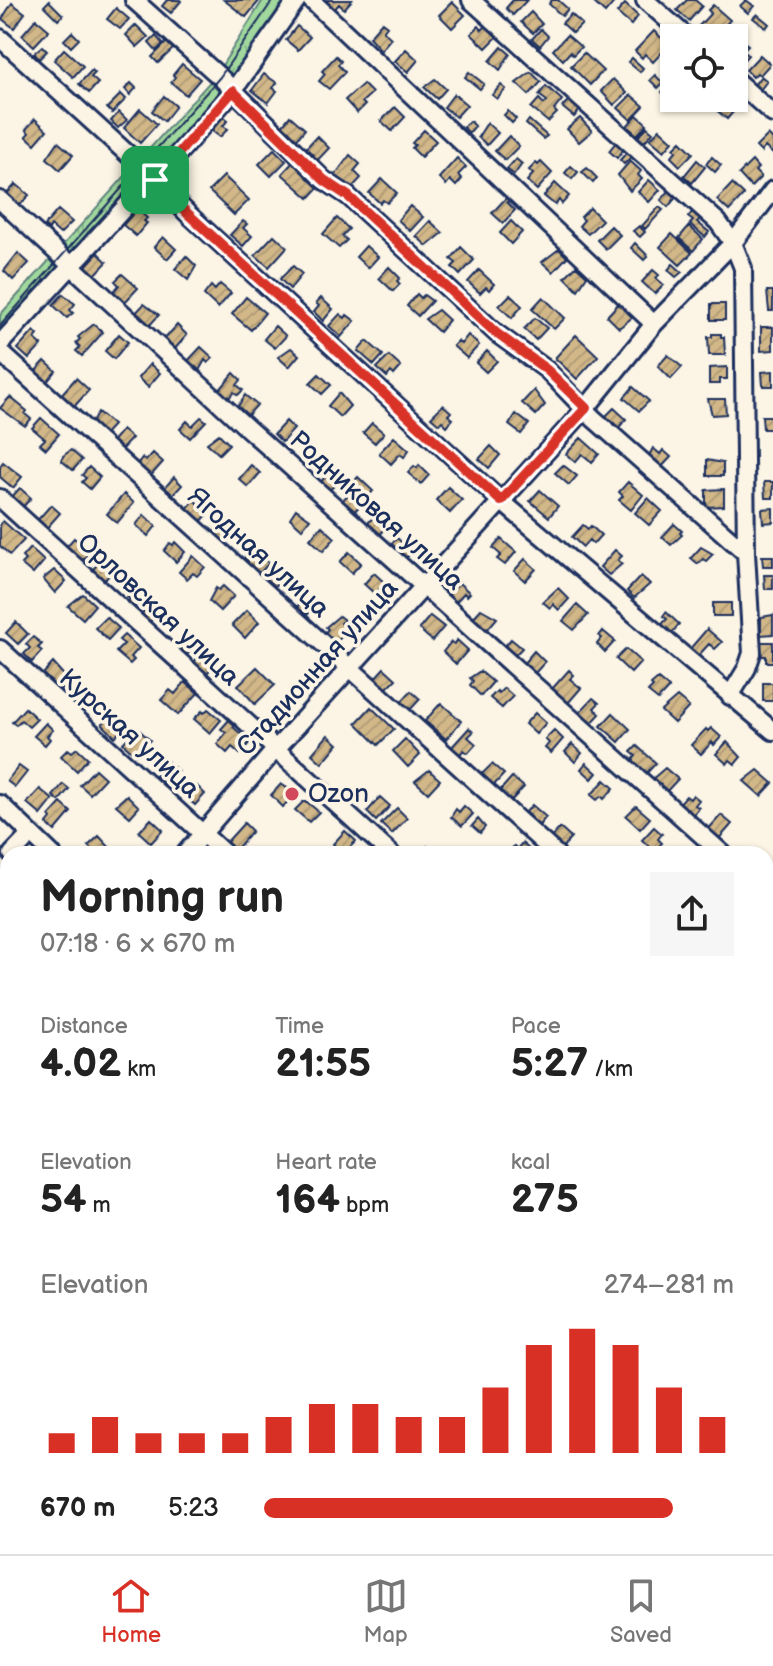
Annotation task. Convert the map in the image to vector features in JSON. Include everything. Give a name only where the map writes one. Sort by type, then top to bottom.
[{"type":"street","points":[[134,0],[324,180],[348,196],[496,333],[547,370],[593,418],[668,487],[746,553]]},
{"type":"street","points":[[0,344],[137,194],[155,180],[233,91],[297,0]]},
{"type":"street","points":[[311,0],[654,324]]},
{"type":"street","points":[[471,0],[718,222],[733,243],[743,268],[746,553],[752,653],[730,696]]},
{"type":"street","points":[[645,0],[672,24]]},
{"type":"street","points":[[0,38],[501,501],[773,731]]},
{"type":"street","points":[[748,92],[773,114]]},
{"type":"street","name":"Стадионная улица","points":[[191,846],[586,408],[654,324],[733,243],[773,190]]},
{"type":"street","name":"Родниковая улица","points":[[0,200],[714,846]]},
{"type":"street","name":"Ягодная улица","points":[[0,352],[547,846]]},
{"type":"street","name":"Орловская улица","points":[[0,498],[382,846]]},
{"type":"street","name":"Курская улица","points":[[0,649],[216,846]]},
{"type":"street","points":[[0,804],[44,846]]},
{"type":"street","points":[[20,846],[31,834]]},
{"type":"green space","points":[[263,0],[290,0],[230,87],[0,341],[0,315],[216,75]]},
{"type":"building","points":[[167,0],[181,1],[171,13],[162,6]]},
{"type":"building","points":[[224,0],[260,0],[246,17]]},
{"type":"building","points":[[325,0],[352,0],[344,9],[339,4],[334,10]]},
{"type":"building","points":[[513,0],[527,0],[513,15],[506,8]]},
{"type":"building","points":[[552,0],[558,0],[568,9],[562,16],[549,4]]},
{"type":"building","points":[[591,0],[616,0],[605,13]]},
{"type":"building","points":[[687,0],[695,0],[702,6],[689,21],[677,10]]},
{"type":"building","points":[[746,0],[754,6],[748,13],[740,6]]},
{"type":"building","points":[[49,1],[63,15],[58,20],[44,6]]},
{"type":"building","points":[[452,2],[465,15],[452,28],[439,15]]},
{"type":"building","points":[[12,3],[25,13],[14,28],[2,19]]},
{"type":"building","points":[[625,4],[638,16],[631,25],[617,13]]},
{"type":"building","points":[[713,5],[730,20],[726,24],[701,24],[711,13],[708,10]]},
{"type":"building","points":[[116,8],[129,19],[120,29],[107,19]]},
{"type":"building","points":[[531,12],[542,24],[533,33],[521,22]]},
{"type":"building","points":[[571,14],[582,24],[573,33],[562,23]]},
{"type":"building","points":[[757,14],[769,24],[766,28],[753,18]]},
{"type":"building","points":[[36,19],[49,30],[34,46],[22,35]]},
{"type":"building","points":[[382,22],[387,26],[383,31],[391,38],[381,50],[369,37]]},
{"type":"building","points":[[136,25],[148,37],[137,47],[126,35]]},
{"type":"building","points":[[297,26],[310,37],[298,50],[286,40]]},
{"type":"building","points":[[479,26],[482,30],[486,26],[497,37],[486,48],[471,34]]},
{"type":"building","points":[[541,29],[548,36],[540,46],[532,39]]},
{"type":"building","points":[[654,31],[660,37],[660,55],[653,62],[645,54],[642,58],[635,51]]},
{"type":"building","points":[[72,32],[79,39],[71,47],[64,40]]},
{"type":"building","points":[[567,35],[581,47],[563,60],[553,50]]},
{"type":"building","points":[[156,36],[163,44],[156,51],[149,43]]},
{"type":"building","points":[[167,42],[173,49],[158,63],[152,57]]},
{"type":"building","points":[[42,46],[47,51],[39,59],[34,53]]},
{"type":"building","points":[[502,47],[510,54],[500,70],[490,61]]},
{"type":"building","points":[[64,49],[83,66],[73,77],[54,60]]},
{"type":"building","points":[[406,49],[418,60],[408,72],[395,61]]},
{"type":"building","points":[[584,53],[603,71],[590,85],[571,66]]},
{"type":"building","points":[[760,55],[770,64],[760,75],[757,73],[753,77],[748,68]]},
{"type":"building","points":[[336,56],[341,61],[338,65],[345,72],[329,89],[319,81],[325,74],[322,71]]},
{"type":"building","points":[[632,58],[643,68],[640,72],[628,62]]},
{"type":"building","points":[[182,64],[200,79],[186,95],[171,82]]},
{"type":"building","points":[[92,70],[95,73],[91,77],[98,83],[89,93],[79,84]]},
{"type":"building","points":[[469,72],[484,84],[480,89],[465,77]]},
{"type":"building","points":[[531,72],[541,82],[529,95],[516,83]]},
{"type":"building","points":[[264,74],[277,83],[273,88],[277,91],[268,103],[252,90]]},
{"type":"building","points":[[655,75],[660,80],[660,86],[658,88],[650,80]]},
{"type":"building","points":[[761,76],[767,81],[760,90],[754,85]]},
{"type":"building","points":[[435,79],[446,89],[437,99],[424,87]]},
{"type":"building","points":[[613,79],[627,93],[614,105],[601,91]]},
{"type":"building","points":[[131,83],[136,88],[130,95],[125,89]]},
{"type":"building","points":[[363,84],[372,93],[362,102],[365,105],[357,113],[345,100]]},
{"type":"building","points":[[501,85],[506,89],[497,99],[492,95]]},
{"type":"building","points":[[546,86],[562,100],[554,110],[557,113],[548,122],[531,108],[539,99],[544,104],[547,101],[539,95]]},
{"type":"building","points":[[121,94],[126,99],[112,113],[107,108]]},
{"type":"building","points":[[454,94],[467,105],[456,117],[444,107]]},
{"type":"building","points":[[631,95],[644,106],[631,120],[618,108]]},
{"type":"building","points":[[164,96],[176,106],[164,121],[152,111]]},
{"type":"building","points":[[570,99],[581,109],[574,117],[562,107]]},
{"type":"building","points":[[395,107],[405,117],[392,131],[381,121]]},
{"type":"building","points":[[140,109],[157,124],[140,143],[124,128]]},
{"type":"building","points":[[508,111],[516,119],[512,123],[504,115]]},
{"type":"building","points":[[119,112],[127,120],[118,128],[111,121]]},
{"type":"building","points":[[719,112],[733,112],[727,119]]},
{"type":"building","points":[[219,113],[228,120],[223,126],[228,129],[220,137],[207,127]]},
{"type":"building","points":[[637,115],[647,124],[637,135],[627,126]]},
{"type":"building","points":[[290,116],[305,129],[296,140],[281,127]]},
{"type":"building","points":[[580,118],[592,131],[579,142],[567,129]]},
{"type":"building","points":[[35,119],[47,130],[35,144],[26,136],[29,133],[26,129]]},
{"type":"building","points":[[529,120],[547,136],[543,139],[526,124]]},
{"type":"building","points":[[470,121],[475,126],[469,133],[463,127]]},
{"type":"building","points":[[487,123],[498,133],[487,145],[478,137]]},
{"type":"building","points":[[647,127],[653,132],[644,142],[638,137]]},
{"type":"building","points":[[660,129],[673,141],[664,151],[650,139]]},
{"type":"building","points":[[424,130],[436,141],[421,157],[412,148],[415,145],[412,143]]},
{"type":"building","points":[[768,135],[773,140],[773,154],[765,147],[761,152],[756,147]]},
{"type":"building","points":[[317,136],[329,148],[315,163],[310,159],[313,155],[306,148]]},
{"type":"building","points":[[509,136],[519,146],[505,160],[495,151]]},
{"type":"building","points":[[617,141],[625,147],[617,158],[609,151]]},
{"type":"building","points":[[681,141],[693,153],[680,166],[671,157]]},
{"type":"building","points":[[58,142],[73,155],[60,170],[47,158]]},
{"type":"building","points":[[274,149],[286,161],[271,176],[259,164]]},
{"type":"building","points":[[627,152],[632,156],[624,164],[620,160]]},
{"type":"building","points":[[350,155],[360,164],[354,171],[361,178],[348,192],[343,187],[346,185],[335,175]]},
{"type":"building","points":[[712,157],[721,165],[715,172],[706,164]]},
{"type":"building","points":[[457,158],[466,167],[458,175],[462,179],[456,186],[450,180],[446,185],[439,178]]},
{"type":"building","points":[[516,159],[522,164],[514,175],[507,169]]},
{"type":"building","points":[[697,160],[705,167],[692,183],[684,176]]},
{"type":"building","points":[[294,161],[321,185],[309,198],[282,174]]},
{"type":"building","points":[[630,161],[641,171],[638,175],[642,179],[630,191],[618,175]]},
{"type":"building","points":[[752,161],[761,177],[751,187],[739,174]]},
{"type":"building","points":[[541,162],[552,173],[537,190],[527,181],[533,174],[529,170]]},
{"type":"building","points":[[571,166],[578,172],[572,179],[565,173]]},
{"type":"building","points":[[587,168],[597,178],[593,183],[582,172]]},
{"type":"building","points":[[224,176],[249,200],[234,215],[209,191]]},
{"type":"building","points":[[382,179],[397,193],[387,203],[383,200],[380,203],[369,193]]},
{"type":"building","points":[[649,180],[660,190],[649,202],[638,192]]},
{"type":"building","points":[[555,183],[569,196],[562,204],[559,200],[555,205],[544,196]]},
{"type":"building","points":[[16,184],[29,195],[15,211],[2,199]]},
{"type":"building","points":[[732,184],[744,195],[729,211],[717,200]]},
{"type":"building","points":[[670,190],[677,196],[668,207],[661,200]]},
{"type":"building","points":[[507,197],[507,202],[515,210],[503,223],[492,213]]},
{"type":"building","points":[[410,206],[423,217],[410,231],[398,220]]},
{"type":"building","points":[[659,207],[663,210],[645,229],[642,226]]},
{"type":"building","points":[[590,208],[602,220],[588,234],[579,226],[584,220],[581,217]]},
{"type":"building","points":[[137,209],[147,218],[144,221],[147,223],[136,236],[123,225]]},
{"type":"building","points":[[58,210],[72,222],[60,234],[51,226],[49,230],[44,226]]},
{"type":"building","points":[[694,210],[702,217],[697,222],[709,232],[705,237],[690,224],[693,221],[688,217]]},
{"type":"building","points":[[337,218],[349,229],[342,236],[347,240],[339,248],[323,234]]},
{"type":"building","points":[[243,221],[247,224],[243,228],[252,236],[243,246],[230,235]]},
{"type":"building","points":[[430,221],[443,233],[427,246],[416,236]]},
{"type":"building","points":[[511,221],[522,232],[511,244],[500,233]]},
{"type":"building","points":[[611,226],[620,235],[606,249],[597,240]]},
{"type":"building","points":[[639,226],[645,232],[640,237],[633,231]]},
{"type":"building","points":[[689,226],[703,239],[693,251],[679,238]]},
{"type":"building","points":[[672,234],[692,253],[680,265],[660,247]]},
{"type":"building","points":[[274,235],[287,247],[269,267],[255,255]]},
{"type":"building","points":[[163,237],[176,249],[167,259],[154,247]]},
{"type":"building","points":[[635,243],[648,256],[644,260],[631,248]]},
{"type":"building","points":[[366,246],[378,257],[368,268],[356,257]]},
{"type":"building","points":[[461,247],[474,260],[460,275],[452,267],[456,263],[451,259]]},
{"type":"building","points":[[559,249],[567,257],[553,272],[542,262]]},
{"type":"building","points":[[18,253],[29,263],[13,280],[4,271]]},
{"type":"building","points":[[98,253],[107,262],[94,276],[85,267]]},
{"type":"building","points":[[186,256],[196,266],[188,280],[175,269]]},
{"type":"building","points":[[673,264],[682,272],[676,277],[668,270]]},
{"type":"building","points":[[293,266],[302,274],[290,289],[280,279]]},
{"type":"building","points":[[576,266],[587,276],[578,290],[565,277]]},
{"type":"building","points":[[389,267],[400,278],[397,281],[400,284],[393,291],[379,278]]},
{"type":"building","points":[[479,270],[494,284],[480,293],[468,282]]},
{"type":"building","points":[[653,270],[664,285],[655,294],[642,282]]},
{"type":"building","points":[[122,274],[138,288],[122,305],[111,295],[119,285],[115,281]]},
{"type":"building","points":[[220,284],[231,293],[218,308],[204,295],[211,286],[215,290]]},
{"type":"building","points":[[767,291],[773,291],[773,311],[769,311]]},
{"type":"building","points":[[63,294],[75,304],[70,310],[73,313],[67,318],[53,305]]},
{"type":"building","points":[[417,294],[432,301],[418,316],[407,306]]},
{"type":"building","points":[[510,295],[522,306],[512,318],[499,306]]},
{"type":"building","points":[[246,297],[265,313],[251,330],[232,314]]},
{"type":"building","points":[[543,297],[565,318],[554,329],[532,309]]},
{"type":"building","points":[[321,298],[333,309],[323,321],[314,312]]},
{"type":"building","points":[[619,303],[633,317],[619,328],[607,316]]},
{"type":"building","points":[[144,304],[159,315],[147,328],[133,316]]},
{"type":"building","points":[[711,304],[725,304],[725,320],[711,320]]},
{"type":"building","points":[[438,310],[449,320],[439,332],[425,319]]},
{"type":"building","points":[[340,314],[355,321],[341,337],[329,326]]},
{"type":"building","points":[[535,318],[547,328],[536,340],[524,329]]},
{"type":"building","points":[[94,324],[103,332],[82,356],[76,351],[80,347],[76,343],[80,339],[78,337]]},
{"type":"building","points":[[177,325],[187,335],[173,351],[163,341]]},
{"type":"building","points":[[275,326],[286,336],[275,348],[264,339]]},
{"type":"building","points":[[761,327],[773,327],[773,350],[761,351]]},
{"type":"building","points":[[34,331],[38,335],[35,339],[42,345],[29,359],[18,349]]},
{"type":"building","points":[[119,334],[128,342],[114,359],[105,351]]},
{"type":"building","points":[[712,334],[724,337],[725,355],[709,355],[708,337]]},
{"type":"building","points":[[468,335],[479,345],[467,358],[453,346],[458,341],[461,344]]},
{"type":"building","points":[[576,335],[598,356],[577,379],[555,358]]},
{"type":"building","points":[[367,341],[383,355],[374,365],[358,351]]},
{"type":"building","points":[[201,347],[213,358],[208,363],[205,360],[197,374],[185,364]]},
{"type":"building","points":[[291,348],[299,355],[289,367],[278,357]]},
{"type":"building","points":[[487,351],[497,361],[486,372],[476,363]]},
{"type":"building","points":[[668,355],[682,367],[671,379],[658,366]]},
{"type":"building","points":[[389,356],[401,367],[394,375],[391,372],[387,377],[377,368]]},
{"type":"building","points":[[45,361],[56,371],[45,384],[33,374]]},
{"type":"building","points":[[150,364],[160,373],[148,387],[138,378]]},
{"type":"building","points":[[727,367],[727,379],[720,379],[720,384],[709,384],[709,368]]},
{"type":"building","points":[[773,371],[773,386],[763,386],[762,372]]},
{"type":"building","points":[[234,373],[241,380],[237,385],[243,390],[238,395],[234,392],[227,400],[218,392]]},
{"type":"building","points":[[319,374],[331,385],[322,394],[310,383]]},
{"type":"building","points":[[76,378],[89,390],[72,409],[59,397]]},
{"type":"building","points":[[633,387],[649,401],[639,411],[624,398]]},
{"type":"building","points":[[534,390],[545,405],[536,415],[522,403]]},
{"type":"building","points":[[339,393],[350,406],[340,417],[328,406]]},
{"type":"building","points":[[245,395],[257,405],[247,416],[237,408]]},
{"type":"building","points":[[10,397],[27,411],[25,414],[31,419],[25,426],[0,408]]},
{"type":"building","points":[[708,399],[725,399],[726,414],[712,415]]},
{"type":"building","points":[[443,405],[451,412],[448,415],[453,419],[447,426],[431,417]]},
{"type":"building","points":[[614,408],[626,419],[616,431],[603,419]]},
{"type":"building","points":[[98,412],[113,425],[102,437],[90,426]]},
{"type":"building","points":[[516,414],[529,424],[521,434],[509,425]]},
{"type":"building","points":[[762,416],[773,416],[773,429],[763,429]]},
{"type":"building","points":[[201,417],[206,421],[190,438],[180,429],[187,421],[192,426]]},
{"type":"building","points":[[41,418],[59,434],[46,449],[40,444],[45,439],[32,428]]},
{"type":"building","points":[[286,421],[294,429],[282,442],[274,434]]},
{"type":"building","points":[[372,423],[384,433],[375,443],[363,433]]},
{"type":"building","points":[[122,430],[132,438],[119,452],[110,444]]},
{"type":"building","points":[[219,434],[229,444],[219,454],[207,443]]},
{"type":"building","points":[[394,437],[409,450],[404,457],[400,454],[391,464],[379,453]]},
{"type":"building","points":[[581,438],[599,454],[592,462],[582,454],[575,462],[566,454]]},
{"type":"building","points":[[491,446],[500,455],[489,468],[479,459]]},
{"type":"building","points":[[653,448],[660,454],[663,450],[671,457],[659,470],[647,459]]},
{"type":"building","points":[[71,450],[82,460],[73,470],[62,461]]},
{"type":"building","points":[[153,453],[163,462],[148,479],[135,467],[142,458],[146,461]]},
{"type":"building","points":[[707,460],[723,463],[723,476],[707,476]]},
{"type":"building","points":[[3,462],[22,477],[13,488],[0,477]]},
{"type":"building","points":[[251,465],[260,473],[248,487],[239,479]]},
{"type":"building","points":[[419,465],[429,475],[421,484],[408,473]]},
{"type":"building","points":[[563,465],[577,476],[569,485],[555,473]]},
{"type":"building","points":[[329,466],[342,477],[328,492],[319,484],[325,477],[321,474]]},
{"type":"building","points":[[89,467],[100,477],[90,489],[82,482],[86,478],[82,475]]},
{"type":"building","points":[[174,477],[182,485],[170,498],[162,491]]},
{"type":"building","points":[[358,477],[373,491],[354,512],[342,501],[354,488],[351,485]]},
{"type":"building","points":[[628,482],[643,495],[631,510],[619,500],[623,496],[619,492]]},
{"type":"building","points":[[764,482],[773,482],[773,498],[765,498]]},
{"type":"building","points":[[448,487],[462,500],[450,513],[436,500]]},
{"type":"building","points":[[20,488],[31,498],[21,509],[10,499]]},
{"type":"building","points":[[724,489],[724,506],[706,507],[706,490]]},
{"type":"building","points":[[540,490],[558,506],[549,517],[530,501]]},
{"type":"building","points":[[124,494],[134,503],[117,523],[107,514]]},
{"type":"building","points":[[648,498],[662,511],[649,525],[635,513]]},
{"type":"building","points":[[194,500],[209,513],[198,525],[186,510]]},
{"type":"building","points":[[51,505],[60,513],[44,531],[35,523]]},
{"type":"building","points":[[773,508],[773,522],[763,523],[762,509]]},
{"type":"building","points":[[296,509],[310,519],[302,529],[290,518]]},
{"type":"building","points":[[377,513],[389,524],[380,535],[367,524]]},
{"type":"building","points":[[144,515],[156,526],[148,536],[136,525]]},
{"type":"building","points":[[3,521],[24,540],[10,555],[0,546],[0,524]]},
{"type":"building","points":[[223,521],[236,532],[223,546],[211,536]]},
{"type":"building","points":[[674,524],[682,535],[671,545],[662,537]]},
{"type":"building","points":[[583,525],[588,529],[591,526],[601,535],[593,544],[589,540],[583,547],[572,537]]},
{"type":"building","points":[[322,526],[335,538],[323,551],[310,539]]},
{"type":"building","points":[[74,538],[90,552],[78,565],[69,556],[72,552],[66,547]]},
{"type":"building","points":[[397,538],[412,552],[405,559],[390,545]]},
{"type":"building","points":[[501,539],[516,552],[505,565],[497,559],[501,555],[493,548]]},
{"type":"building","points":[[175,542],[185,552],[176,562],[164,551]]},
{"type":"building","points":[[701,547],[713,554],[698,564],[691,558]]},
{"type":"building","points":[[30,548],[44,561],[33,574],[21,564],[25,560],[22,557]]},
{"type":"building","points":[[615,550],[622,556],[618,560],[622,564],[609,575],[600,567]]},
{"type":"building","points":[[255,552],[269,563],[256,577],[244,566],[248,561],[244,558],[248,553],[251,556]]},
{"type":"building","points":[[349,552],[361,563],[352,573],[340,562]]},
{"type":"building","points":[[193,556],[205,567],[197,576],[193,573],[187,579],[179,572]]},
{"type":"building","points":[[762,556],[773,556],[773,566],[763,566]]},
{"type":"building","points":[[102,559],[114,570],[101,584],[89,574]]},
{"type":"building","points":[[525,559],[536,569],[525,581],[514,571]]},
{"type":"building","points":[[275,567],[288,578],[273,588],[264,580]]},
{"type":"building","points":[[54,570],[66,581],[55,593],[43,579]]},
{"type":"building","points":[[374,573],[385,583],[375,594],[364,584]]},
{"type":"building","points":[[764,575],[773,575],[773,589],[765,589]]},
{"type":"building","points":[[641,576],[650,584],[634,598],[627,591]]},
{"type":"building","points":[[459,583],[470,593],[467,596],[464,593],[455,603],[447,596]]},
{"type":"building","points":[[223,586],[234,596],[220,611],[209,601],[216,588],[219,590]]},
{"type":"building","points":[[558,588],[569,599],[559,610],[553,604],[550,608],[543,602]]},
{"type":"building","points":[[134,589],[143,597],[132,610],[125,604]]},
{"type":"building","points":[[83,594],[95,605],[83,619],[68,606]]},
{"type":"building","points":[[308,595],[317,603],[308,614],[303,610],[299,614],[294,610]]},
{"type":"building","points":[[153,601],[162,609],[147,625],[138,618]]},
{"type":"building","points":[[713,603],[731,603],[731,616],[713,616]]},
{"type":"building","points":[[577,605],[588,615],[574,630],[563,621]]},
{"type":"building","points":[[481,609],[497,618],[486,631],[472,619]]},
{"type":"building","points":[[247,610],[259,622],[245,638],[232,625]]},
{"type":"building","points":[[666,612],[679,624],[671,634],[661,625],[667,619],[663,616]]},
{"type":"building","points":[[773,615],[773,634],[761,635],[761,617]]},
{"type":"building","points":[[339,616],[348,629],[334,645],[323,635],[328,629],[326,627]]},
{"type":"building","points":[[430,616],[444,627],[432,641],[419,629]]},
{"type":"building","points":[[106,617],[119,628],[108,640],[95,628]]},
{"type":"building","points":[[16,622],[28,634],[18,644],[6,633]]},
{"type":"building","points":[[707,629],[722,642],[715,649],[709,644],[697,657],[689,650]]},
{"type":"building","points":[[603,631],[615,641],[605,652],[597,644]]},
{"type":"building","points":[[124,635],[139,648],[131,657],[134,660],[130,664],[116,652],[124,644],[119,640]]},
{"type":"building","points":[[33,637],[42,644],[38,648],[42,651],[32,662],[24,654],[30,648],[26,644]]},
{"type":"building","points":[[180,638],[192,649],[183,659],[174,650]]},
{"type":"building","points":[[511,639],[522,648],[514,656],[504,647]]},
{"type":"building","points":[[457,640],[468,650],[456,664],[443,652]]},
{"type":"building","points":[[759,642],[773,642],[773,662],[766,662],[766,656],[759,656]]},
{"type":"building","points":[[626,649],[641,662],[631,673],[616,659]]},
{"type":"building","points":[[204,651],[217,662],[206,674],[193,663]]},
{"type":"building","points":[[534,651],[545,662],[534,674],[523,664]]},
{"type":"building","points":[[53,663],[69,681],[61,691],[43,674]]},
{"type":"building","points":[[257,667],[275,685],[255,704],[238,685]]},
{"type":"building","points":[[384,668],[396,679],[386,689],[374,679]]},
{"type":"building","points":[[569,670],[574,675],[570,679],[581,688],[568,703],[552,689]]},
{"type":"building","points":[[480,671],[493,682],[481,696],[470,685],[473,681],[470,678]]},
{"type":"building","points":[[658,679],[669,688],[658,700],[648,692]]},
{"type":"building","points":[[185,682],[198,693],[178,715],[161,700],[170,690],[175,694]]},
{"type":"building","points":[[763,683],[773,683],[773,701],[763,701]]},
{"type":"building","points":[[81,687],[95,700],[86,709],[72,697]]},
{"type":"building","points":[[504,688],[513,696],[502,708],[490,698]]},
{"type":"building","points":[[411,691],[420,699],[409,711],[400,703]]},
{"type":"building","points":[[677,697],[689,707],[674,723],[661,711]]},
{"type":"building","points":[[593,698],[599,703],[594,708],[600,714],[589,726],[577,715]]},
{"type":"building","points":[[441,703],[461,721],[446,739],[425,721]]},
{"type":"building","points":[[371,707],[394,729],[378,745],[356,723]]},
{"type":"building","points":[[25,708],[37,719],[29,727],[21,720],[16,725],[12,722]]},
{"type":"building","points":[[208,709],[221,720],[210,733],[194,719]]},
{"type":"building","points":[[535,713],[546,723],[536,734],[525,724]]},
{"type":"building","points":[[613,713],[630,729],[619,742],[601,726]]},
{"type":"building","points":[[111,715],[124,727],[115,737],[102,724]]},
{"type":"building","points":[[230,719],[236,724],[233,727],[250,742],[240,754],[232,747],[227,753],[217,744],[226,733],[221,729]]},
{"type":"building","points":[[46,723],[53,730],[47,736],[50,739],[45,745],[34,736]]},
{"type":"building","points":[[137,728],[150,740],[136,755],[123,743]]},
{"type":"building","points":[[469,728],[473,732],[468,737],[476,744],[468,753],[464,750],[458,756],[450,749]]},
{"type":"building","points":[[711,728],[721,737],[701,754],[691,745],[706,729]]},
{"type":"building","points":[[554,730],[563,739],[551,753],[545,748],[549,743],[545,739]]},
{"type":"building","points":[[328,735],[338,744],[322,763],[312,754]]},
{"type":"building","points":[[405,739],[420,755],[408,767],[393,751]]},
{"type":"building","points":[[727,742],[741,757],[735,764],[730,760],[727,764],[716,754]]},
{"type":"building","points":[[572,744],[582,753],[575,762],[565,752]]},
{"type":"building","points":[[637,746],[656,763],[643,777],[629,765],[636,756],[631,752]]},
{"type":"building","points":[[77,748],[88,758],[77,771],[61,756],[68,749],[72,752]]},
{"type":"building","points":[[167,761],[178,771],[166,784],[156,775],[160,771],[157,768]]},
{"type":"building","points":[[586,763],[597,773],[592,779],[581,769]]},
{"type":"building","points":[[492,764],[504,774],[493,786],[481,775]]},
{"type":"building","points":[[19,766],[27,772],[15,787],[7,781]]},
{"type":"building","points":[[665,768],[678,779],[664,794],[650,781]]},
{"type":"building","points":[[95,769],[105,778],[90,794],[80,785]]},
{"type":"building","points":[[429,770],[440,780],[428,793],[415,781]]},
{"type":"building","points":[[758,770],[773,783],[761,796],[744,781]]},
{"type":"building","points":[[512,777],[524,787],[508,804],[497,794]]},
{"type":"building","points":[[605,780],[614,788],[604,799],[601,796],[597,800],[591,795]]},
{"type":"building","points":[[63,784],[69,789],[59,801],[53,796]]},
{"type":"building","points":[[281,784],[295,793],[283,807],[271,795]]},
{"type":"building","points":[[191,785],[194,789],[197,786],[205,794],[195,805],[182,794]]},
{"type":"building","points":[[40,789],[53,800],[41,815],[27,803]]},
{"type":"building","points":[[127,795],[139,807],[130,817],[116,805]]},
{"type":"building","points":[[693,795],[699,800],[695,805],[699,808],[690,818],[677,806],[686,796],[690,799]]},
{"type":"building","points":[[380,797],[390,806],[376,821],[367,812]]},
{"type":"building","points":[[303,802],[319,812],[309,822],[295,810]]},
{"type":"building","points":[[61,803],[71,812],[55,831],[47,824],[51,819],[49,816]]},
{"type":"building","points":[[532,805],[546,817],[536,829],[526,820],[530,816],[525,813]]},
{"type":"building","points":[[464,806],[473,814],[462,826],[451,817],[456,809],[459,812]]},
{"type":"building","points":[[636,806],[650,818],[640,829],[626,816]]},
{"type":"building","points":[[397,808],[407,818],[392,834],[381,824]]},
{"type":"building","points":[[721,815],[732,824],[717,841],[706,832]]},
{"type":"building","points":[[151,819],[163,830],[151,843],[139,832]]},
{"type":"building","points":[[478,819],[485,827],[480,833],[472,826]]},
{"type":"building","points":[[244,823],[252,831],[239,846],[225,844]]},
{"type":"building","points":[[654,827],[662,834],[658,839],[662,843],[659,846],[649,846],[642,840]]},
{"type":"building","points":[[560,828],[571,838],[560,846],[551,838]]},
{"type":"building","points":[[345,831],[356,841],[351,846],[333,844]]},
{"type":"building","points":[[99,836],[108,846],[88,846]]},
{"type":"tram line","points":[[0,326],[220,77],[273,0]]},
{"type":"place","name":"Ozon","points":[[292,794]]},
{"type":"route","points":[[233,91],[324,180],[348,196],[496,333],[547,370],[586,408],[501,501],[188,214],[155,180],[233,91]]}]
